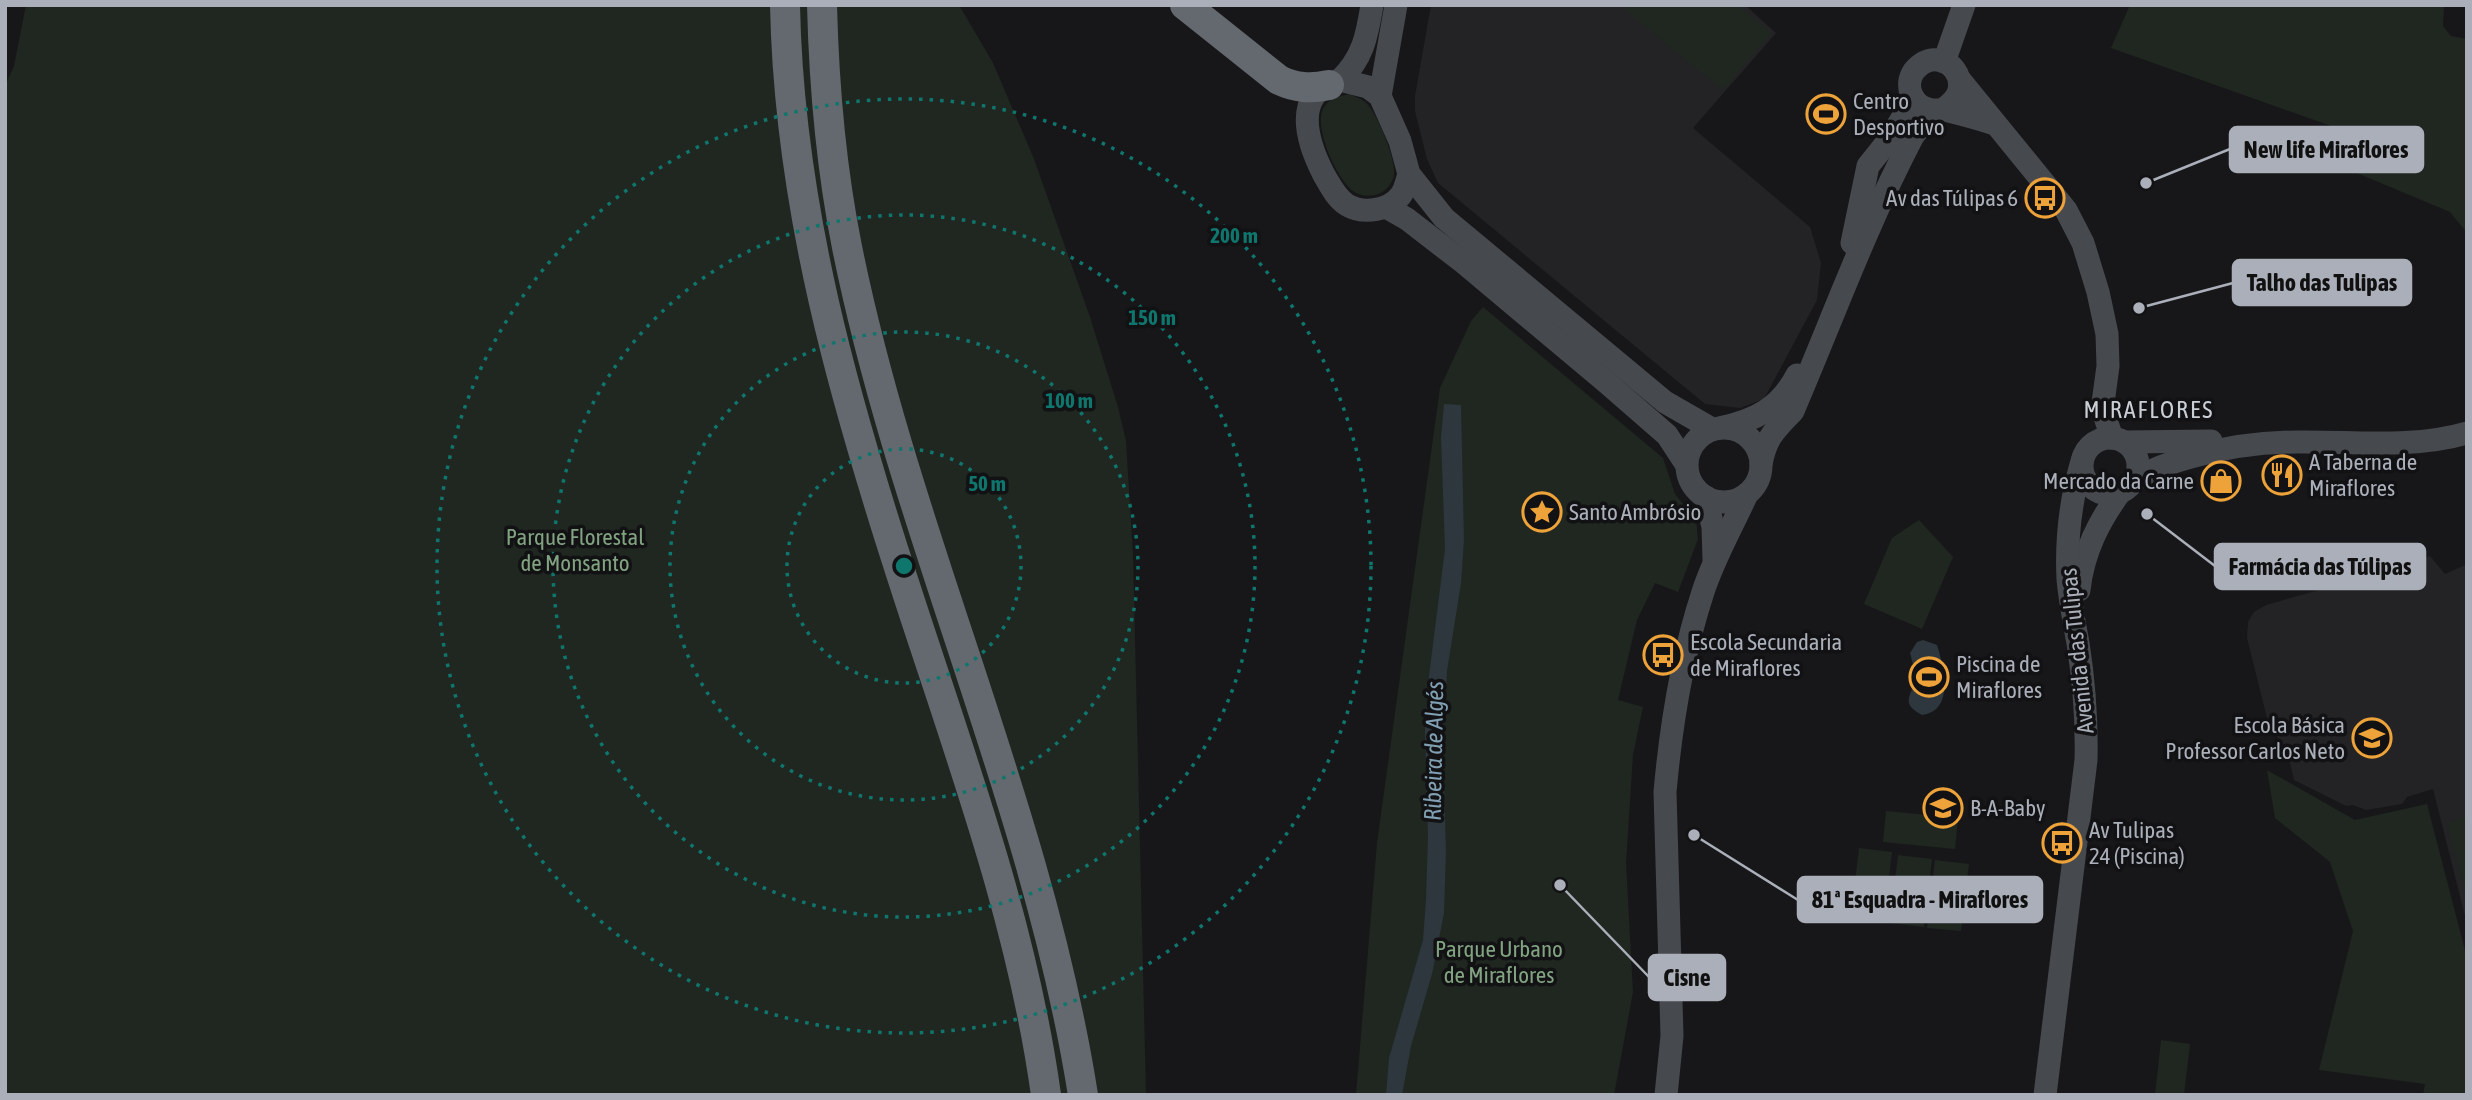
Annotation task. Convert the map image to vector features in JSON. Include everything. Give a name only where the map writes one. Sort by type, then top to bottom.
[{"type":"highway","points":[[785,5],[789,89],[799,181],[833,345],[874,490],[998,876],[1027,991],[1046,1095]]},
{"type":"highway","points":[[822,5],[825,79],[834,166],[846,243],[863,317],[904,466],[1023,834],[1056,955],[1084,1095]]},
{"type":"highway","points":[[1185,5],[1279,80],[1303,88],[1334,82]]},
{"type":"street","points":[[1372,5],[1361,53],[1353,67],[1321,90],[1309,103],[1306,127],[1315,157],[1332,190],[1347,205],[1365,210],[1386,207],[1402,194],[1409,174]]},
{"type":"street","points":[[1380,96],[1396,5]]},
{"type":"street","points":[[1937,61],[1951,5]]},
{"type":"street","points":[[1937,61],[1964,5]]},
{"type":"street","points":[[1667,1095],[1672,1036],[1665,806],[1668,756],[1686,654],[1700,603],[1713,566],[1747,494],[1760,473],[1766,442],[1793,411],[1875,217],[1913,135],[1926,120],[1942,109],[1949,106],[1958,94],[1959,80],[1954,69],[1937,61],[1922,64],[1912,75],[1910,85],[1914,99],[1927,109],[1942,109],[1995,124]]},
{"type":"street","name":"Avenida das Tulipas","points":[[1959,80],[2066,210],[2083,243],[2098,292],[2106,334],[2108,366],[2104,414],[2118,440]]},
{"type":"street","points":[[1334,82],[1368,87],[1380,96],[1401,141],[1409,174],[1444,218],[1665,402],[1716,429],[1732,428],[1751,439],[1758,450],[1761,464]]},
{"type":"street","points":[[1686,464],[1690,448],[1698,439],[1716,429],[1741,424],[1772,408],[1794,381],[1848,255],[1868,166],[1888,141],[1914,99]]},
{"type":"street","points":[[1386,207],[1407,219],[1464,264],[1667,435],[1686,464],[1688,475],[1696,489],[1706,497],[1723,502],[1736,500],[1747,494]]},
{"type":"street","name":"Avenida das Tulipas","points":[[2045,1095],[2086,760],[2087,729],[2070,600],[2068,548],[2073,492],[2095,404],[2106,382]]},
{"type":"street","points":[[2260,443],[2181,460],[2151,470],[2127,486],[2104,493],[2088,484],[2082,467],[2084,455],[2097,441],[2401,442],[2444,439],[2467,433]]},
{"type":"street","points":[[2078,645],[2078,603],[2084,559],[2107,510],[2127,486],[2137,465],[2131,448],[2118,440]]},
{"type":"street","points":[[1706,497],[1713,527],[1713,566]]},
{"type":"shaded area","points":[[1431,5],[1745,5],[1776,33],[1693,128],[1810,227],[1821,263],[1817,300],[1764,399],[1740,408],[1705,404],[1438,183],[1427,159],[1415,111],[1415,96]]},
{"type":"shaded area","name":"Escola Básica Professor Carlos Neto","points":[[2430,556],[2445,574],[2467,564],[2467,924],[2433,789],[2407,797],[2402,804],[2366,810],[2353,805],[2346,806],[2294,780],[2287,750],[2269,726],[2247,638],[2248,622],[2254,612],[2266,605],[2369,576],[2384,581],[2388,570]]},
{"type":"green space","name":"Parque Florestal de Monsanto","points":[[26,5],[959,5],[993,63],[1034,159],[1090,317],[1126,441],[1133,554],[1146,1095],[5,1095],[5,86],[14,66]]},
{"type":"green space","points":[[1629,5],[1737,5],[1771,33],[1723,90],[1625,10]]},
{"type":"green space","points":[[2130,5],[2444,5],[2443,26],[2451,36],[2467,39],[2467,233],[2450,212],[2321,158],[2331,126],[2111,48]]},
{"type":"green space","points":[[1350,94],[1364,101],[1377,118],[1394,167],[1392,180],[1386,189],[1375,195],[1359,194],[1346,185],[1324,140],[1321,117],[1325,105],[1331,100]]},
{"type":"green space","name":"Parque Urbano de Miraflores","points":[[1483,307],[1663,458],[1675,494],[1696,520],[1698,539],[1678,592],[1655,583],[1637,620],[1618,700],[1643,707],[1633,755],[1626,863],[1633,992],[1614,1095],[1356,1095],[1377,843],[1440,388],[1471,321]]},
{"type":"green space","points":[[1919,520],[1953,557],[1922,629],[1864,604],[1892,538]]},
{"type":"green space","points":[[2267,770],[2355,820],[2427,804],[2467,958],[2467,1095],[2423,1095],[2425,1084],[2319,1070],[2353,931],[2330,862],[2275,818]]},
{"type":"green space","points":[[1886,811],[1958,818],[1955,849],[1883,842]]},
{"type":"green space","points":[[2467,817],[2467,896],[2447,823]]},
{"type":"green space","points":[[1859,848],[1892,852],[1884,919],[1851,916]]},
{"type":"green space","points":[[1898,855],[1932,859],[1924,927],[1890,923]]},
{"type":"green space","points":[[1935,860],[1969,864],[1961,931],[1927,928]]},
{"type":"green space","points":[[2161,1040],[2190,1044],[2184,1095],[2155,1095]]},
{"type":"water","name":"Ribeira de Algés","points":[[1444,404],[1461,405],[1464,540],[1461,583],[1447,671],[1443,752],[1446,850],[1444,913],[1432,974],[1411,1046],[1402,1095],[1386,1095],[1389,1058],[1423,940],[1428,835],[1425,730],[1445,549],[1441,438]]},
{"type":"water","name":"Piscina de Miraflores","points":[[1923,640],[1937,645],[1944,687],[1939,705],[1932,712],[1922,715],[1910,706],[1909,697],[1915,676],[1910,653],[1917,642]]},
{"type":"place","name":"Centro Desportivo","points":[[1826,114]]},
{"type":"place","name":"New life Miraflores","points":[[2146,183]]},
{"type":"place","name":"Av das Túlipas 6","points":[[2045,198]]},
{"type":"place","name":"Talho das Tulipas","points":[[2139,308]]},
{"type":"place","name":"A Taberna de Miraflores","points":[[2282,475]]},
{"type":"place","name":"Mercado da Carne","points":[[2221,481]]},
{"type":"place","name":"Santo Ambrósio","points":[[1542,512]]},
{"type":"place","name":"Farmácia das Túlipas","points":[[2147,514]]},
{"type":"place","name":"Escola Secundaria de Miraflores","points":[[1663,655]]},
{"type":"place","name":"Piscina de Miraflores","points":[[1929,677]]},
{"type":"place","name":"Escola Básica Professor Carlos Neto","points":[[2372,738]]},
{"type":"place","name":"B-A-Baby","points":[[1943,808]]},
{"type":"place","name":"81ª Esquadra - Miraflores","points":[[1694,835]]},
{"type":"place","name":"Av Tulipas 24 (Piscina)","points":[[2062,843]]},
{"type":"place","name":"Cisne","points":[[1560,885]]},
{"type":"district","name":"MIRAFLORES","points":[[2149,410]]}]
